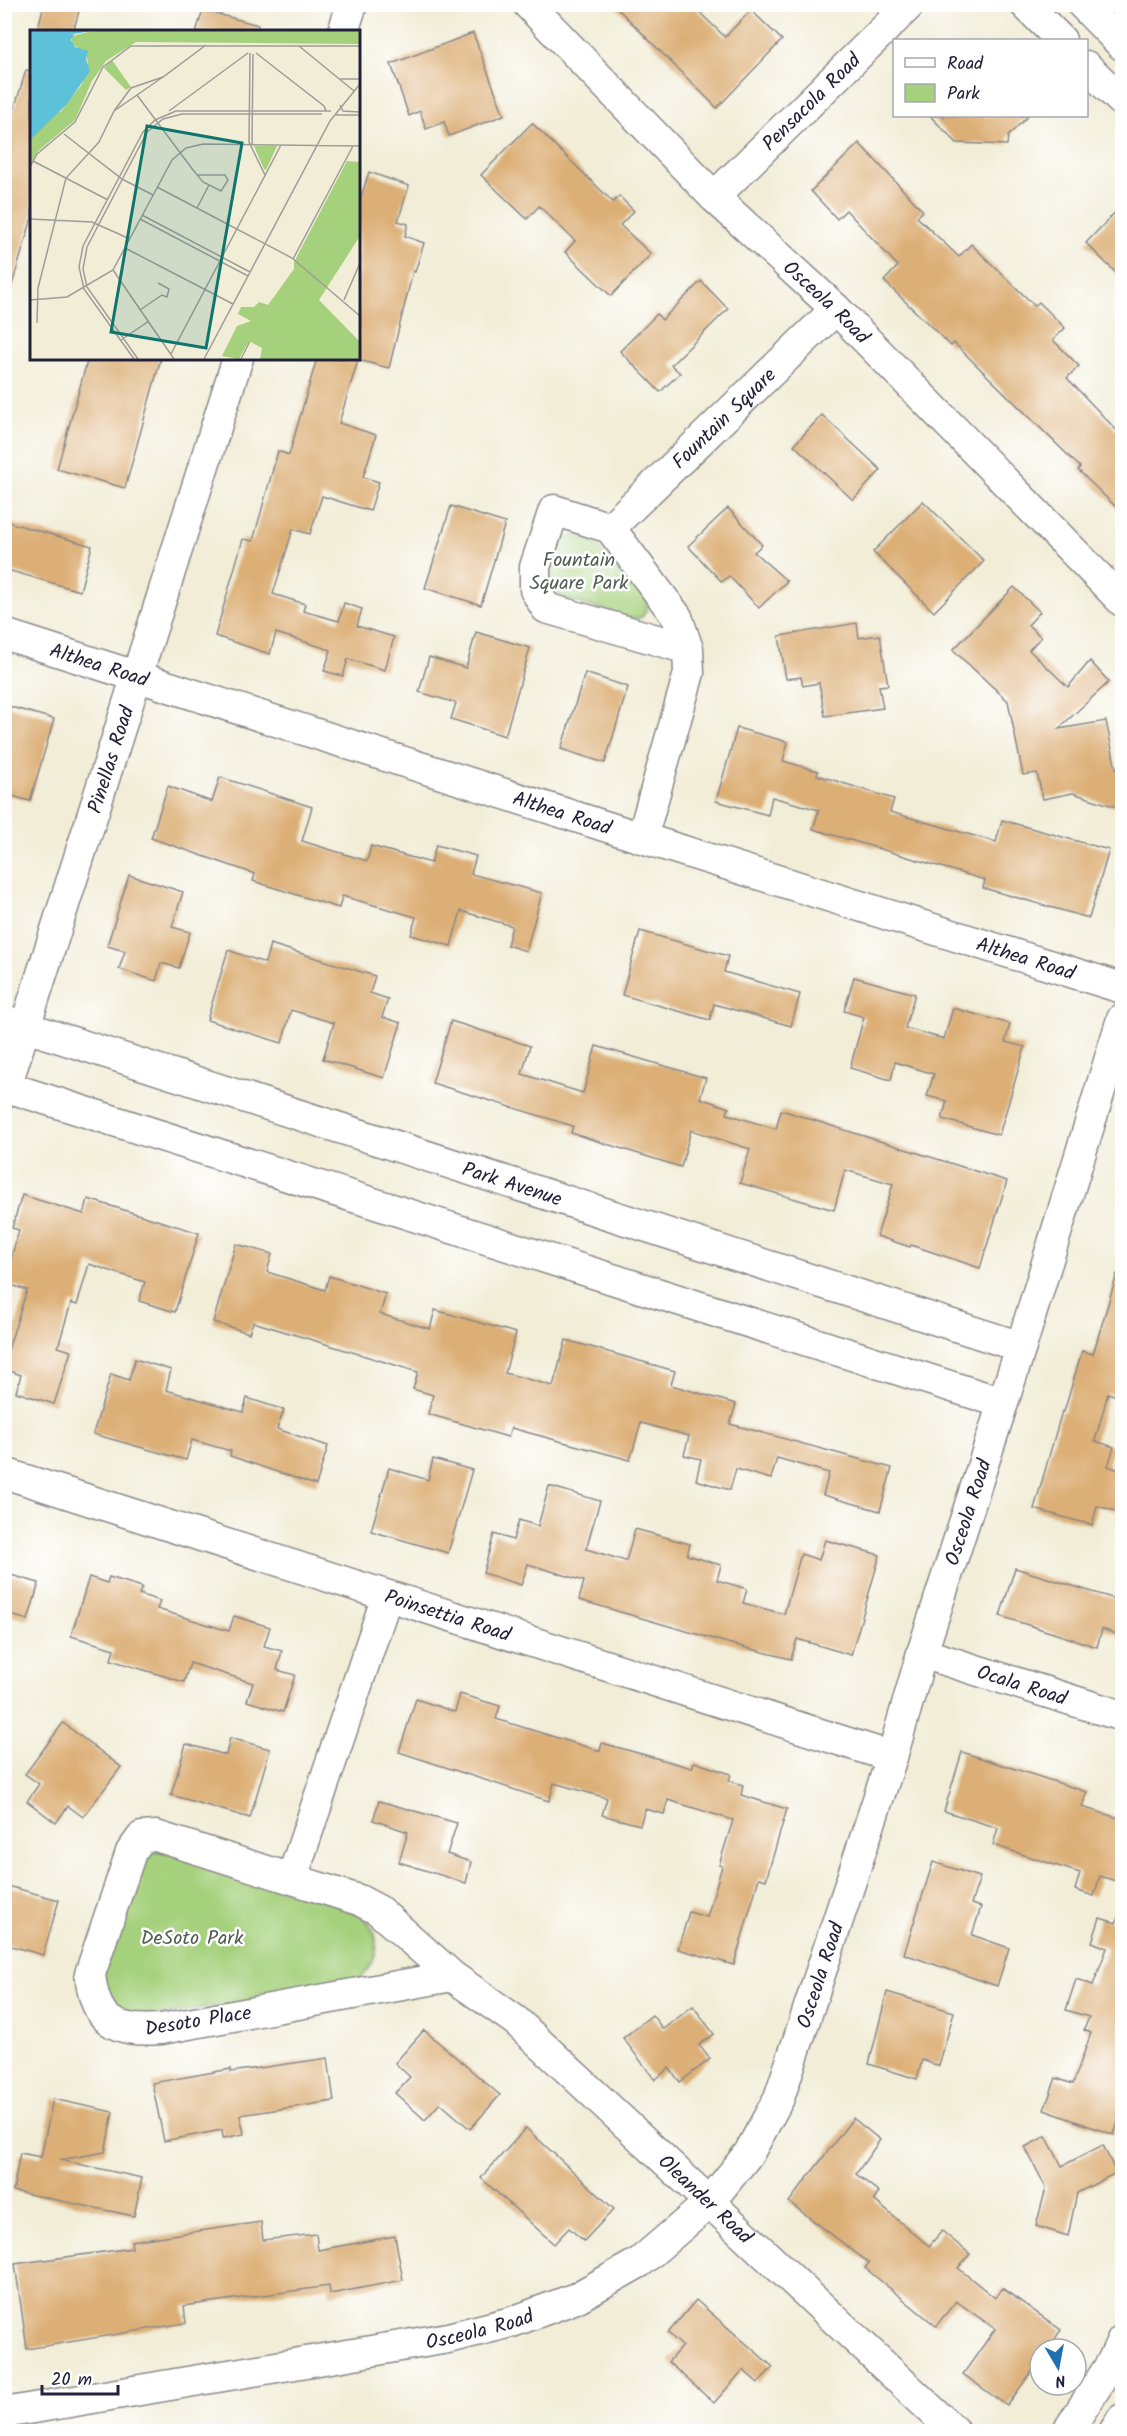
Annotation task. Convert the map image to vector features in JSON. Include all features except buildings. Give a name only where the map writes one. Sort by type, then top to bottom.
[{"type":"street","points":[[344,30],[352,4]]},
{"type":"street","name":"Osceola Road","points":[[528,4],[714,198],[836,309],[1122,601]]},
{"type":"street","name":"Pensacola Road","points":[[714,198],[910,4]]},
{"type":"street","points":[[1025,4],[1060,39]]},
{"type":"street","points":[[1082,4],[1122,45]]},
{"type":"street","points":[[1088,68],[1122,101]]},
{"type":"street","name":"Fountain Square","points":[[610,528],[836,309]]},
{"type":"street","name":"Pinellas Road","points":[[5,1089],[15,1023],[136,675],[237,360]]},
{"type":"street","points":[[642,838],[689,673],[688,649],[677,617],[610,528],[554,510],[535,567],[535,590],[546,608],[688,649]]},
{"type":"street","name":"Althea Road","points":[[4,634],[642,838],[1122,988]]},
{"type":"street","name":"Osceola Road","points":[[4,2413],[448,2338],[512,2322],[576,2298],[640,2262],[709,2203],[749,2153],[779,2098],[892,1757],[922,1653],[1021,1347],[1111,1100],[1122,1019]]},
{"type":"street","name":"Park Avenue","points":[[15,1023],[1021,1347]]},
{"type":"street","points":[[5,1089],[1003,1404]]},
{"type":"street","name":"Poinsettia Road","points":[[4,1473],[892,1757]]},
{"type":"street","points":[[292,1878],[387,1596]]},
{"type":"street","name":"Ocala Road","points":[[922,1653],[1122,1716]]},
{"type":"street","name":"Desoto Place","points":[[156,1836],[359,1900],[378,1910],[452,1976],[161,2029],[136,2030],[115,2025],[99,2012],[92,1994],[90,1974],[130,1851],[142,1838],[156,1836]]},
{"type":"street","name":"Oleander Road","points":[[452,1976],[516,2020],[955,2432]]},
{"type":"street","points":[[1067,2432],[1111,2364],[1122,2340]]},
{"type":"street","points":[[1114,2432],[1122,2419]]},
{"type":"green space","name":"Fountain Square Park","points":[[577,535],[592,541],[646,595],[647,608],[642,617],[633,619],[563,598],[552,590],[550,571],[560,540]]},
{"type":"green space","name":"DeSoto Park","points":[[162,1851],[348,1907],[365,1919],[376,1938],[377,1947],[368,1971],[355,1984],[136,2020],[112,2012],[101,1974],[139,1861],[149,1852]]}]
